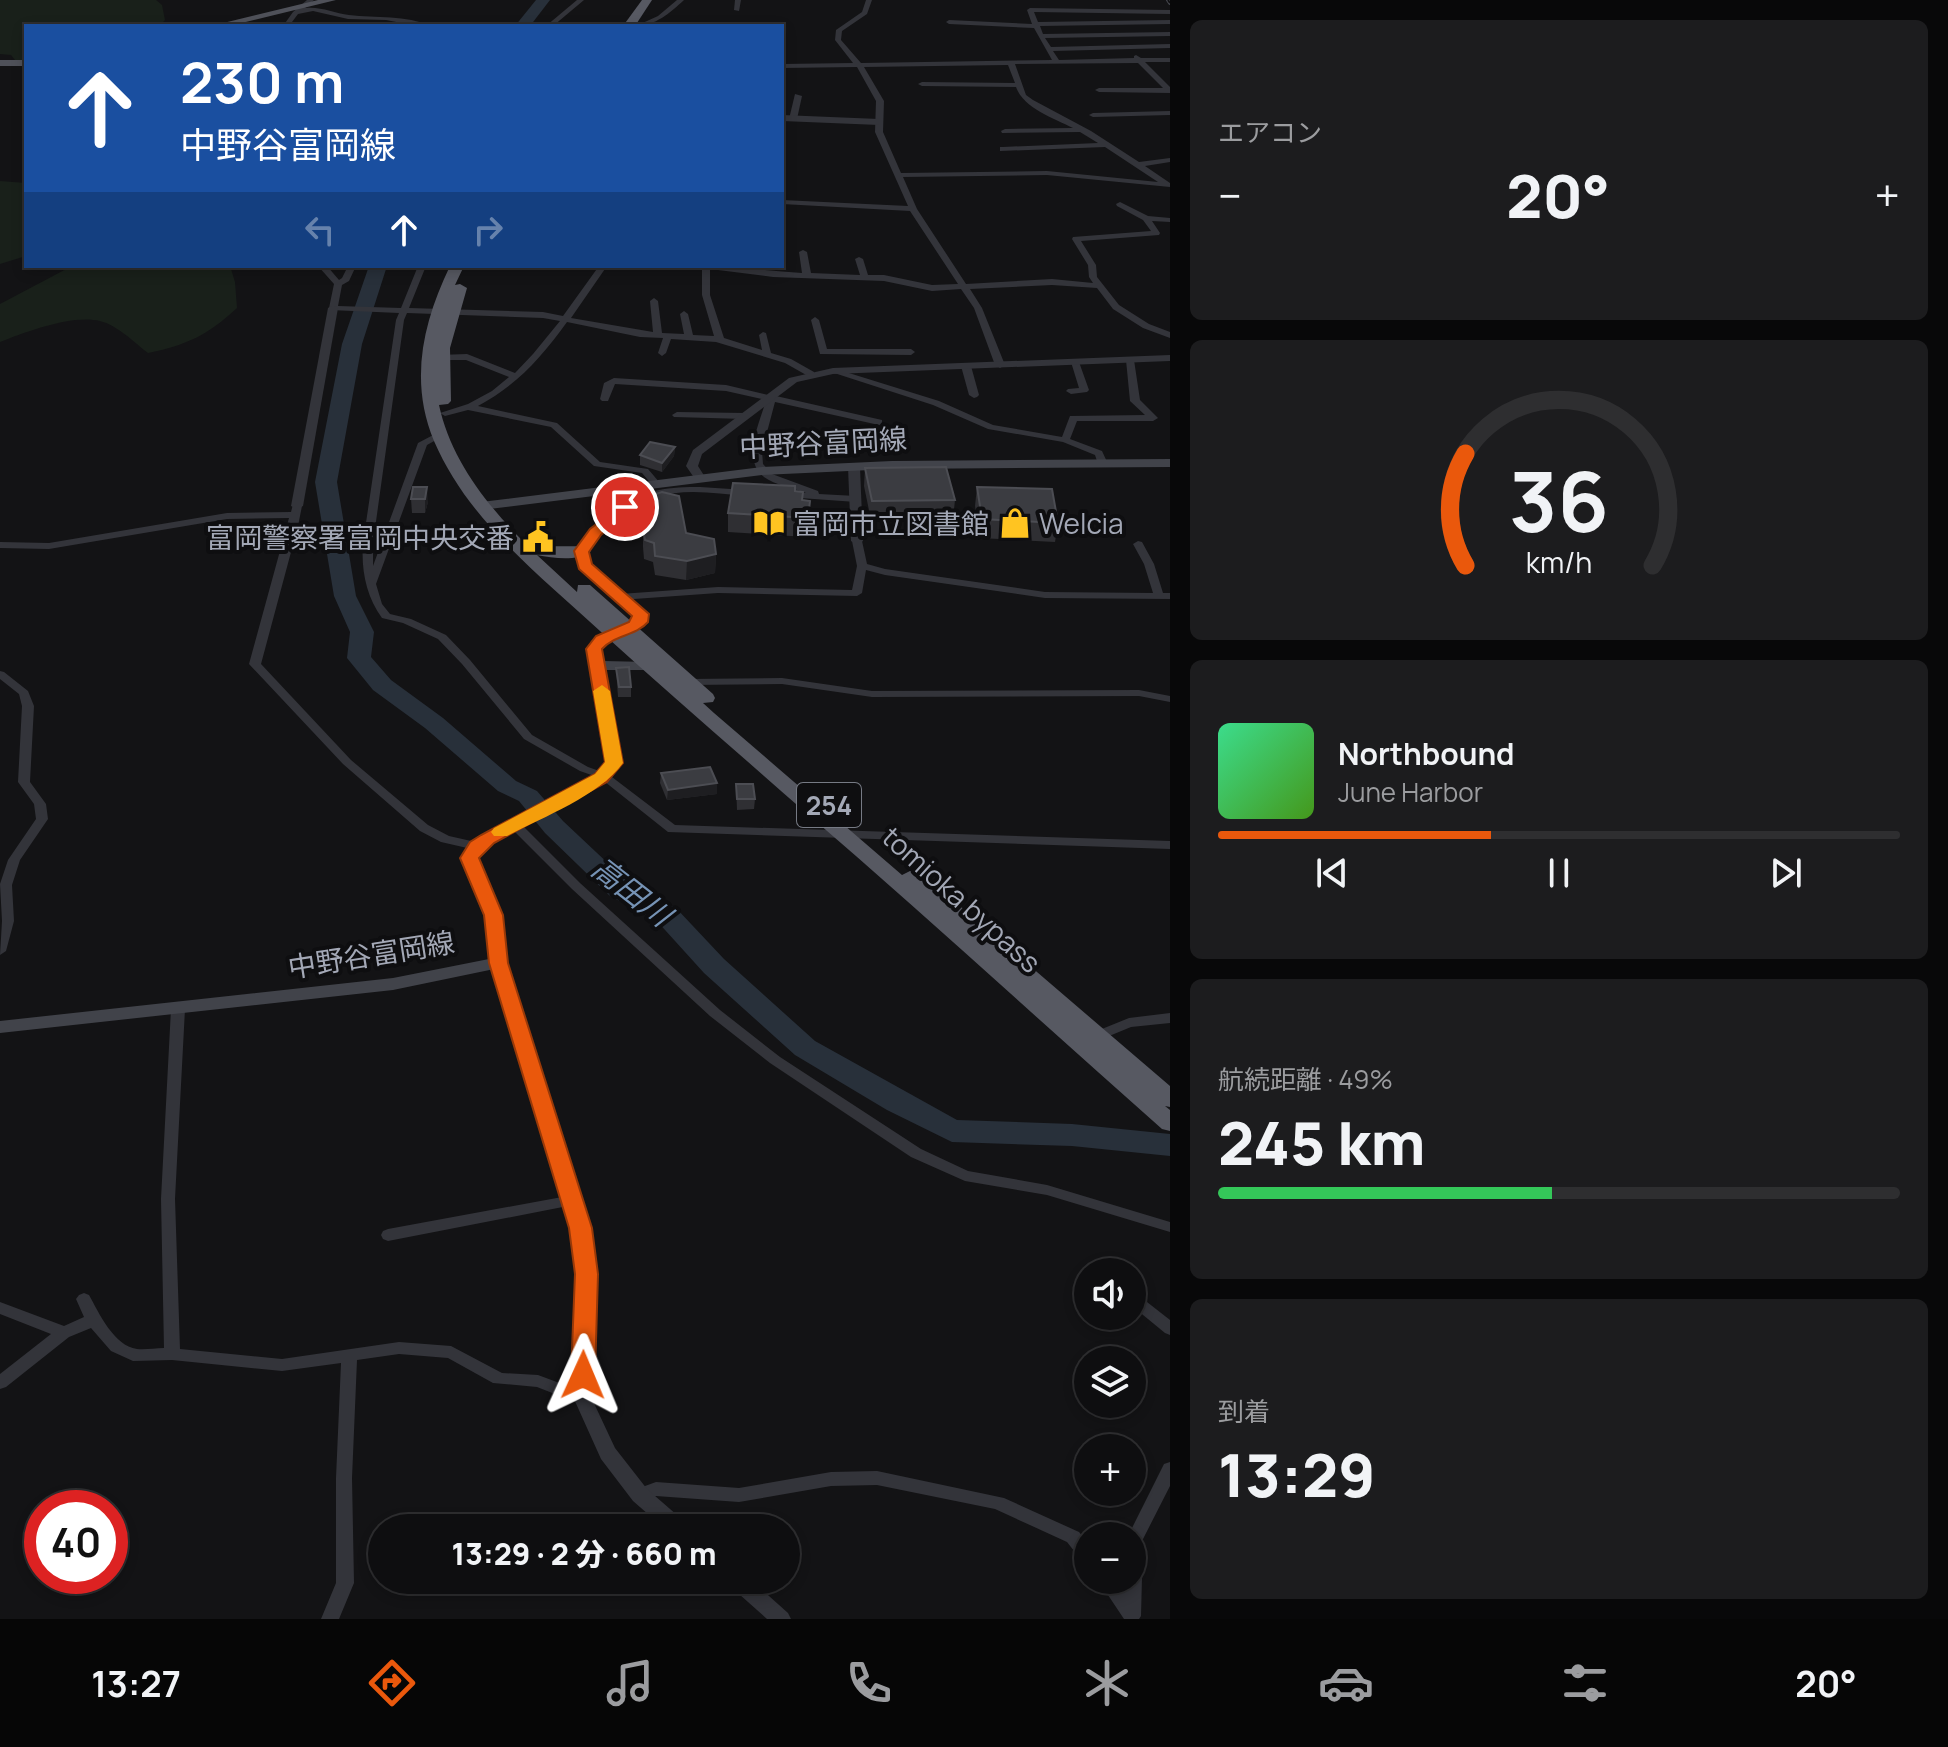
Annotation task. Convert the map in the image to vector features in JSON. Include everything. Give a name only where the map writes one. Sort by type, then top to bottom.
[{"type":"highway","points":[[619,24],[636,0]]},
{"type":"highway","points":[[630,24],[647,0]]},
{"type":"highway","name":"tomioka bypass","points":[[456,268],[428,347],[427,374],[430,401],[440,435],[465,483],[622,632],[649,666],[1170,1099]]},
{"type":"highway","name":"tomioka bypass","points":[[469,268],[443,312],[441,387],[445,413],[463,458],[488,505],[524,553],[688,682],[1170,1123]]},
{"type":"highway","points":[[537,550],[557,554],[582,551]]},
{"type":"main road","points":[[225,24],[331,0]]},
{"type":"main road","points":[[0,63],[24,63]]},
{"type":"main road","name":"中野谷富岡線","points":[[488,505],[762,471],[1170,463]]},
{"type":"main road","points":[[476,846],[602,777],[614,763],[594,649],[597,644],[622,632]]},
{"type":"main road","points":[[596,665],[649,666]]},
{"type":"main road","name":"中野谷富岡線","points":[[1,1025],[178,1009],[393,984],[498,963],[493,915],[469,858],[476,846]]},
{"type":"street","points":[[551,24],[581,0]]},
{"type":"street","points":[[644,24],[660,17],[681,0]]},
{"type":"street","points":[[737,10],[738,0]]},
{"type":"street","points":[[869,0],[865,13],[839,30],[840,42],[859,65],[880,101],[879,132],[913,209],[978,308],[1000,365]]},
{"type":"street","points":[[1101,0],[1128,47],[1151,75],[1170,91]]},
{"type":"street","points":[[288,24],[303,6],[348,17],[386,18],[418,24]]},
{"type":"street","points":[[1058,63],[1040,36],[1030,10],[1170,12]]},
{"type":"street","points":[[949,22],[1036,25],[1170,22]]},
{"type":"street","points":[[1040,36],[1170,34]]},
{"type":"street","points":[[1048,49],[1170,46]]},
{"type":"street","points":[[784,66],[1170,60]]},
{"type":"street","points":[[1011,63],[1023,96],[1030,102],[1081,129],[1169,185]]},
{"type":"street","points":[[1151,75],[1170,75]]},
{"type":"street","points":[[922,84],[1019,85]]},
{"type":"street","points":[[1099,90],[1170,91]]},
{"type":"street","points":[[793,119],[798,96]]},
{"type":"street","points":[[1093,115],[1170,113]]},
{"type":"street","points":[[784,118],[879,122]]},
{"type":"street","points":[[1005,131],[1081,129]]},
{"type":"street","points":[[1003,149],[1105,145]]},
{"type":"street","points":[[1136,165],[1170,160]]},
{"type":"street","points":[[898,175],[1047,173],[1169,185]]},
{"type":"street","points":[[802,188],[806,203]]},
{"type":"street","points":[[784,202],[913,209]]},
{"type":"street","points":[[1120,204],[1146,218],[1170,220]]},
{"type":"street","points":[[1146,218],[1156,233],[1076,239],[1092,265],[1093,277],[1116,307],[1146,326],[1170,335]]},
{"type":"street","points":[[803,252],[807,275]]},
{"type":"street","points":[[859,259],[865,278]]},
{"type":"street","points":[[324,268],[338,284],[337,308],[292,535],[265,620],[255,664],[347,762],[424,828],[445,839],[476,846]]},
{"type":"street","points":[[338,284],[346,279],[351,268]]},
{"type":"street","points":[[421,268],[400,320],[370,531],[367,561],[371,584],[377,604],[386,616],[407,621],[442,637],[528,737],[602,777],[672,829],[1170,845]]},
{"type":"street","points":[[445,413],[469,407],[526,371],[602,268]]},
{"type":"street","points":[[707,268],[708,311],[715,320],[720,340]]},
{"type":"street","points":[[722,268],[760,273],[884,278],[932,288],[1052,282],[1101,286]]},
{"type":"street","points":[[654,301],[663,335],[662,353]]},
{"type":"street","points":[[337,308],[520,312],[607,329],[720,340],[788,361],[811,374]]},
{"type":"street","points":[[684,314],[689,337]]},
{"type":"street","points":[[815,320],[823,352],[911,352]]},
{"type":"street","points":[[763,335],[767,354]]},
{"type":"street","points":[[845,352],[854,370]]},
{"type":"street","points":[[442,357],[467,357],[517,377]]},
{"type":"street","points":[[699,477],[692,466],[693,457],[793,380],[811,374],[1169,357]]},
{"type":"street","points":[[1065,440],[1073,418],[1153,418],[1135,401],[1130,360]]},
{"type":"street","points":[[1071,391],[1084,390],[1075,362]]},
{"type":"street","points":[[966,366],[974,395]]},
{"type":"street","points":[[833,371],[936,403],[991,427],[1065,440],[1099,453],[1103,464]]},
{"type":"street","points":[[605,399],[609,383],[614,381],[726,388],[879,422]]},
{"type":"street","points":[[772,396],[756,456],[762,471],[830,498]]},
{"type":"street","points":[[469,407],[554,425],[597,464],[645,471],[655,483]]},
{"type":"street","points":[[677,415],[745,416]]},
{"type":"street","points":[[371,584],[423,443],[440,435]]},
{"type":"street","points":[[620,597],[718,590],[857,593],[862,566],[857,541],[854,467]]},
{"type":"street","points":[[622,632],[640,622],[640,614],[584,566],[582,551],[596,532],[643,496],[672,491],[752,493]]},
{"type":"street","points":[[783,495],[856,499]]},
{"type":"street","points":[[0,545],[49,546],[227,516],[296,511]]},
{"type":"street","points":[[862,566],[900,575],[1045,595],[1165,596],[1138,544]]},
{"type":"street","points":[[0,674],[24,693],[28,706],[24,782],[40,804],[42,819],[14,860],[6,885],[8,921],[0,951]]},
{"type":"street","points":[[688,682],[782,681],[872,694],[1139,693],[1170,699]]},
{"type":"street","points":[[519,823],[576,886],[715,1013],[775,1060],[916,1153],[965,1176],[1047,1190],[1170,1227]]},
{"type":"street","points":[[498,963],[581,1228],[586,1274],[583,1399],[608,1453],[640,1495],[662,1514]]},
{"type":"street","points":[[172,1354],[168,1199],[178,1009]]},
{"type":"street","points":[[1097,1036],[1129,1023],[1170,1018]]},
{"type":"street","points":[[388,1235],[573,1200]]},
{"type":"street","points":[[84,1299],[93,1320],[117,1347],[133,1355],[172,1354],[282,1365],[399,1348],[451,1352],[499,1379],[538,1381],[583,1399]]},
{"type":"street","points":[[0,1308],[64,1333]]},
{"type":"street","points":[[1146,1309],[1170,1329]]},
{"type":"street","points":[[0,1383],[64,1333],[93,1320]]},
{"type":"street","points":[[330,1619],[345,1583],[344,1478],[349,1357]]},
{"type":"street","points":[[1132,1617],[1135,1539],[1170,1469]]},
{"type":"street","points":[[640,1495],[656,1489],[739,1495],[831,1479],[877,1478],[998,1503],[1074,1538]]},
{"type":"street","points":[[753,1594],[781,1619]]},
{"type":"street","points":[[1116,1594],[1132,1617]]},
{"type":"shaded area","points":[[0,0],[156,0],[162,5],[165,20],[161,24],[24,24],[24,60],[0,54]]},
{"type":"shaded area","points":[[0,181],[24,183],[24,257],[0,264]]},
{"type":"shaded area","points":[[68,268],[231,268],[237,308],[196,338],[148,353],[113,326],[89,319],[49,325],[0,342],[0,304]]},
{"type":"building","points":[[650,442],[675,447],[662,463],[640,455]]},
{"type":"building","points":[[946,467],[955,500],[872,501],[865,468]]},
{"type":"building","points":[[733,483],[795,486],[795,491],[803,492],[802,500],[810,501],[808,518],[728,513]]},
{"type":"building","points":[[413,487],[427,487],[425,499],[411,499]]},
{"type":"building","points":[[977,487],[1052,489],[1058,523],[982,519]]},
{"type":"building","points":[[662,492],[679,496],[686,533],[714,539],[716,554],[687,561],[655,556],[654,543],[645,540],[643,528],[650,525],[646,497]]},
{"type":"building","points":[[629,667],[631,687],[619,687],[616,668]]},
{"type":"building","points":[[710,767],[717,783],[668,790],[661,773]]},
{"type":"building","points":[[736,784],[753,784],[755,799],[737,799]]},
{"type":"waterway","name":"高田川","points":[[524,24],[543,0]]},
{"type":"waterway","name":"高田川","points":[[377,268],[352,344],[326,482],[345,596],[362,632],[359,658],[382,685],[434,723],[507,786],[528,796],[554,827],[620,890],[666,914],[714,966],[805,1048],[898,1103],[952,1131],[1072,1135],[1170,1145]]},
{"type":"slow traffic","points":[[500,832],[601,778],[614,763],[602,691]]},
{"type":"place","name":"富岡市立図書館","points":[[769,523]]},
{"type":"place","name":"Welcia","points":[[1015,523]]},
{"type":"place","name":"富岡警察署富岡中央交番","points":[[538,537]]},
{"type":"route","points":[[583,1375],[586,1274],[581,1228],[498,963],[493,915],[471,869],[469,858],[476,846],[601,778],[614,763],[594,649],[602,639],[635,626],[640,622],[640,614],[584,566],[582,551],[586,542],[625,507]]}]
